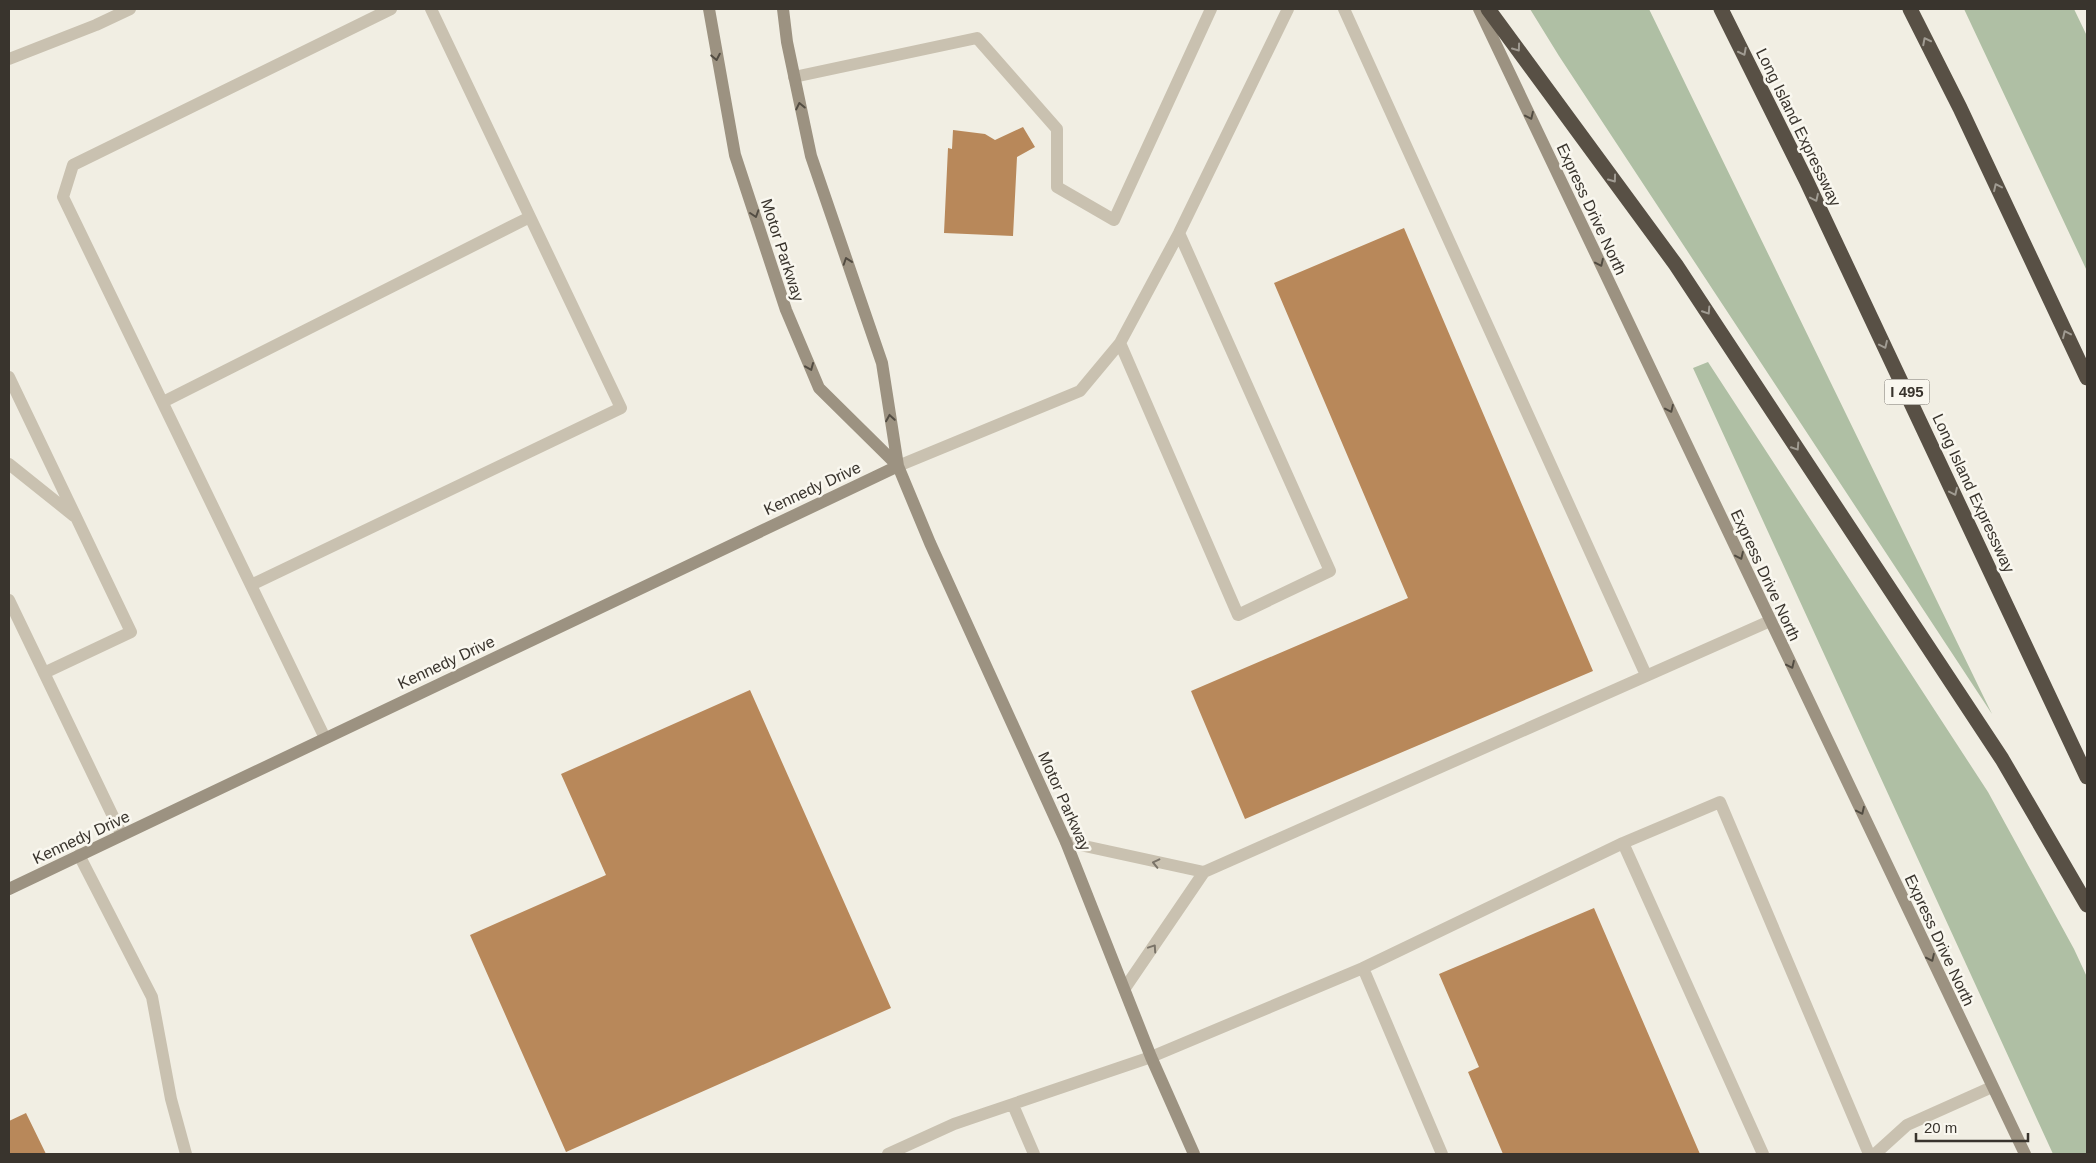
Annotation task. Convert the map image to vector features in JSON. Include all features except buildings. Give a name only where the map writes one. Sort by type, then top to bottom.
[{"type":"highway","points":[[1488,9],[1676,265],[2002,759],[2087,905]]},
{"type":"highway","name":"Long Island Expressway","points":[[1721,9],[1808,182],[2087,777]]},
{"type":"highway","points":[[1910,9],[1960,108],[2087,378]]},
{"type":"main road","name":"Motor Parkway","points":[[709,9],[735,155],[786,310],[819,388],[898,466]]},
{"type":"main road","name":"Motor Parkway","points":[[783,9],[794,77],[811,156],[882,363],[898,466],[930,543],[1066,842],[1152,1057],[1194,1154]]},
{"type":"main road","name":"Express Drive North","points":[[1479,9],[2024,1154]]},
{"type":"main road","name":"Kennedy Drive","points":[[9,889],[898,466]]},
{"type":"lane","points":[[9,59],[96,25],[130,9]]},
{"type":"lane","points":[[325,738],[63,197],[73,165],[391,9]]},
{"type":"lane","points":[[251,585],[621,408],[430,9]]},
{"type":"lane","points":[[794,77],[977,38],[1057,129],[1058,187],[1114,220],[1211,9]]},
{"type":"lane","points":[[898,466],[1080,391],[1120,344],[1180,233],[1288,9]]},
{"type":"lane","points":[[1344,9],[1646,675]]},
{"type":"lane","points":[[163,402],[530,217]]},
{"type":"lane","points":[[1120,344],[1238,615],[1330,571],[1180,233]]},
{"type":"lane","points":[[9,376],[131,632],[44,673]]},
{"type":"lane","points":[[9,464],[78,520]]},
{"type":"lane","points":[[9,600],[122,835]]},
{"type":"lane","points":[[1125,988],[1204,872],[1770,621]]},
{"type":"lane","points":[[888,1154],[954,1124],[1152,1057],[1363,968],[1623,844],[1720,802],[1868,1154]]},
{"type":"lane","points":[[1066,842],[1204,872]]},
{"type":"lane","points":[[1623,844],[1763,1154]]},
{"type":"lane","points":[[79,856],[152,997],[171,1099],[186,1154]]},
{"type":"lane","points":[[1363,968],[1442,1154]]},
{"type":"lane","points":[[1875,1154],[1907,1125],[1992,1087]]},
{"type":"lane","points":[[1013,1105],[1034,1154]]},
{"type":"green space","points":[[1530,9],[1649,9],[1992,714],[1559,56]]},
{"type":"green space","points":[[1964,9],[2074,9],[2087,36],[2087,271]]},
{"type":"green space","points":[[1708,362],[1988,792],[2074,949],[2087,977],[2087,1154],[2053,1154],[1693,368]]}]
